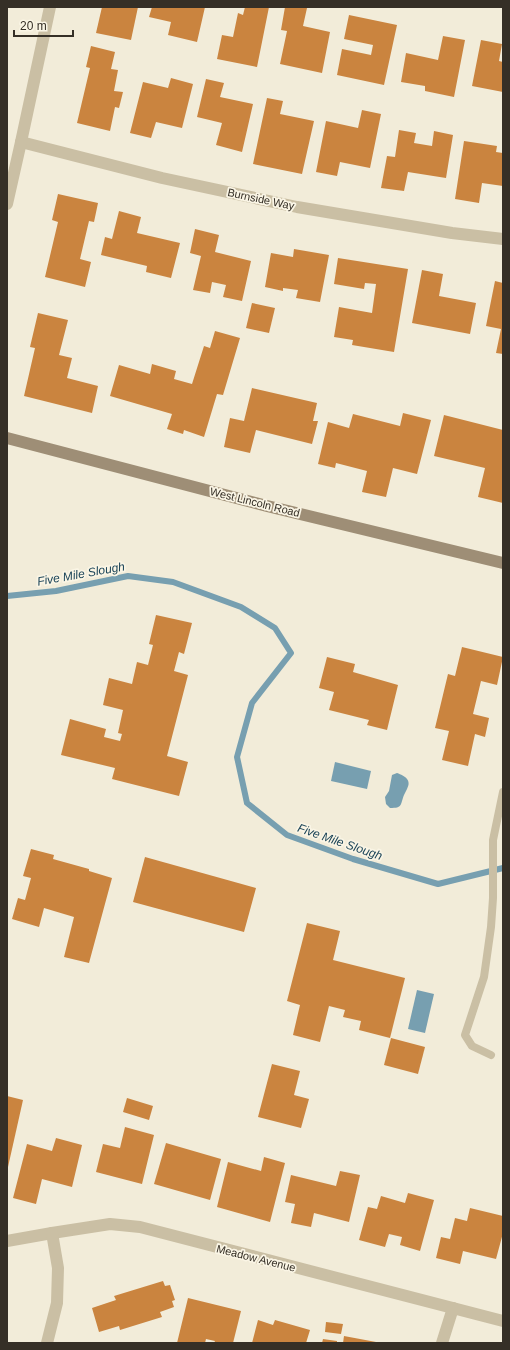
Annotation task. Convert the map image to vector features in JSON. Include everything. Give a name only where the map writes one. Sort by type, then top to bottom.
[{"type":"street","points":[[7,204],[50,7]]},
{"type":"street","name":"Burnside Way","points":[[21,142],[162,178],[297,207],[503,239]]},
{"type":"street","name":"West Lincoln Road","points":[[7,438],[267,506],[503,563]]},
{"type":"street","name":"Meadow Avenue","points":[[7,1241],[110,1224],[140,1227],[503,1321]]},
{"type":"street","points":[[47,1343],[56,1303],[58,1268],[52,1233]]},
{"type":"street","points":[[442,1343],[453,1308]]},
{"type":"lane","points":[[491,1055],[472,1046],[465,1035],[484,977],[491,927],[493,898],[493,840],[503,792]]},
{"type":"water","points":[[335,762],[371,771],[367,789],[331,781]]},
{"type":"water","points":[[397,773],[407,779],[409,783],[399,807],[390,808],[386,804],[385,797],[389,791],[392,775]]},
{"type":"water","points":[[417,990],[434,994],[425,1033],[408,1029]]},
{"type":"building","points":[[102,7],[138,7],[131,40],[96,33]]},
{"type":"building","points":[[152,7],[205,7],[197,42],[168,35],[171,22],[149,17]]},
{"type":"building","points":[[245,7],[269,7],[257,67],[217,59],[222,35],[233,37],[238,13],[243,15]]},
{"type":"building","points":[[285,7],[307,8],[303,26],[330,32],[322,73],[280,64],[287,31],[281,30]]},
{"type":"building","points":[[349,15],[397,25],[384,85],[337,75],[342,49],[371,55],[373,45],[344,39]]},
{"type":"building","points":[[443,36],[465,40],[454,97],[425,91],[425,86],[401,82],[406,53],[438,60]]},
{"type":"building","points":[[481,40],[502,44],[499,61],[503,62],[503,92],[472,86]]},
{"type":"building","points":[[91,46],[115,52],[111,69],[118,70],[114,91],[123,92],[119,108],[115,107],[110,131],[77,123],[90,68],[86,67]]},
{"type":"building","points":[[171,78],[193,84],[182,128],[156,122],[151,138],[130,133],[143,82],[168,88]]},
{"type":"building","points":[[206,79],[224,83],[220,97],[253,104],[242,152],[216,145],[222,123],[197,117]]},
{"type":"building","points":[[267,98],[283,101],[280,114],[314,121],[302,174],[253,164]]},
{"type":"building","points":[[362,110],[381,114],[370,168],[340,162],[337,176],[316,172],[326,121],[358,128]]},
{"type":"building","points":[[399,130],[416,133],[414,143],[432,146],[434,131],[453,135],[446,178],[408,172],[404,191],[381,188],[387,156],[395,157]]},
{"type":"building","points":[[464,141],[497,146],[496,152],[503,153],[503,186],[482,183],[479,203],[455,199]]},
{"type":"building","points":[[58,194],[98,203],[94,222],[89,221],[80,259],[91,262],[85,287],[45,277],[58,222],[52,220]]},
{"type":"building","points":[[119,211],[141,217],[137,233],[180,243],[171,278],[146,272],[147,266],[101,255],[105,237],[112,239]]},
{"type":"building","points":[[195,229],[219,235],[215,252],[251,261],[242,301],[223,297],[226,285],[212,282],[210,293],[193,290],[201,256],[190,253]]},
{"type":"building","points":[[294,249],[329,255],[320,302],[296,298],[298,290],[283,288],[283,291],[265,287],[271,253],[293,257]]},
{"type":"building","points":[[338,258],[408,269],[394,352],[352,345],[353,340],[334,337],[339,307],[372,313],[376,284],[365,283],[364,289],[334,284]]},
{"type":"building","points":[[422,270],[443,274],[439,296],[476,303],[470,334],[412,323]]},
{"type":"building","points":[[495,281],[503,283],[503,354],[496,353],[501,329],[486,326]]},
{"type":"building","points":[[252,303],[275,308],[269,333],[246,328]]},
{"type":"building","points":[[38,313],[68,320],[59,355],[72,358],[67,378],[98,386],[92,413],[24,396],[35,348],[30,347]]},
{"type":"building","points":[[215,331],[240,338],[223,395],[217,394],[204,437],[184,430],[183,434],[167,429],[172,414],[110,396],[119,365],[150,374],[152,364],[176,371],[174,379],[192,384],[204,346],[210,348]]},
{"type":"building","points":[[252,388],[317,403],[313,421],[318,421],[312,444],[256,430],[250,453],[224,447],[230,418],[244,421]]},
{"type":"building","points":[[403,413],[431,420],[417,474],[393,468],[386,497],[362,492],[367,471],[336,463],[335,468],[318,464],[328,422],[349,428],[353,414],[400,426]]},
{"type":"building","points":[[444,415],[503,430],[503,503],[478,497],[485,468],[434,456]]},
{"type":"building","points":[[156,615],[192,623],[184,654],[179,652],[174,671],[188,675],[167,756],[188,762],[179,796],[112,779],[115,768],[61,755],[70,719],[106,729],[104,737],[120,741],[122,734],[118,733],[123,710],[103,705],[109,678],[132,684],[137,662],[148,665],[153,645],[149,644]]},
{"type":"building","points":[[462,647],[503,657],[497,685],[481,681],[473,714],[489,718],[485,737],[475,734],[468,766],[442,760],[449,731],[435,728],[448,674],[455,676]]},
{"type":"building","points":[[327,657],[355,664],[353,672],[398,685],[387,730],[367,725],[369,720],[329,710],[334,692],[319,688]]},
{"type":"building","points":[[31,849],[54,855],[53,859],[89,869],[89,871],[112,878],[89,963],[64,957],[74,917],[44,908],[39,927],[12,919],[18,898],[25,900],[31,878],[23,876]]},
{"type":"building","points":[[145,857],[256,888],[244,932],[133,902]]},
{"type":"building","points":[[307,923],[340,931],[333,960],[405,978],[390,1038],[359,1030],[361,1021],[343,1017],[345,1010],[329,1006],[320,1042],[293,1035],[300,1005],[287,1001]]},
{"type":"building","points":[[391,1038],[425,1047],[418,1074],[384,1065]]},
{"type":"building","points":[[272,1064],[300,1071],[294,1095],[309,1099],[301,1128],[258,1117]]},
{"type":"building","points":[[7,1096],[23,1100],[8,1167],[7,1167]]},
{"type":"building","points":[[127,1098],[153,1106],[149,1120],[123,1112]]},
{"type":"building","points":[[125,1127],[154,1135],[142,1184],[96,1172],[103,1144],[120,1148]]},
{"type":"building","points":[[56,1138],[82,1145],[72,1187],[42,1179],[36,1204],[13,1198],[27,1144],[52,1151]]},
{"type":"building","points":[[166,1143],[221,1159],[210,1200],[154,1184]]},
{"type":"building","points":[[264,1157],[285,1163],[270,1222],[217,1207],[228,1162],[261,1171]]},
{"type":"building","points":[[340,1171],[360,1175],[349,1222],[314,1213],[311,1227],[291,1223],[295,1204],[285,1202],[291,1175],[336,1186]]},
{"type":"building","points":[[408,1193],[434,1200],[420,1251],[400,1245],[402,1237],[389,1234],[385,1247],[359,1240],[368,1207],[377,1209],[381,1196],[405,1203]]},
{"type":"building","points":[[470,1208],[503,1216],[503,1233],[496,1259],[463,1251],[460,1264],[436,1258],[441,1237],[450,1239],[455,1218],[467,1221]]},
{"type":"building","points":[[163,1281],[165,1286],[170,1285],[175,1300],[172,1301],[174,1307],[160,1312],[162,1317],[120,1330],[119,1326],[99,1332],[92,1308],[116,1300],[114,1296]]},
{"type":"building","points":[[188,1298],[241,1311],[233,1343],[214,1343],[215,1341],[206,1339],[205,1343],[177,1343]]},
{"type":"building","points":[[258,1320],[273,1325],[275,1320],[310,1330],[306,1343],[252,1343]]},
{"type":"building","points":[[326,1322],[343,1324],[341,1334],[325,1332]]},
{"type":"building","points":[[344,1336],[376,1342],[376,1343],[343,1343]]},
{"type":"building","points":[[323,1339],[337,1341],[337,1343],[322,1343]]},
{"type":"waterway","name":"Five Mile Slough","points":[[7,596],[56,591],[128,576],[173,582],[241,607],[275,628],[291,653],[252,703],[237,757],[247,803],[287,835],[353,859],[438,884],[503,868]]}]
